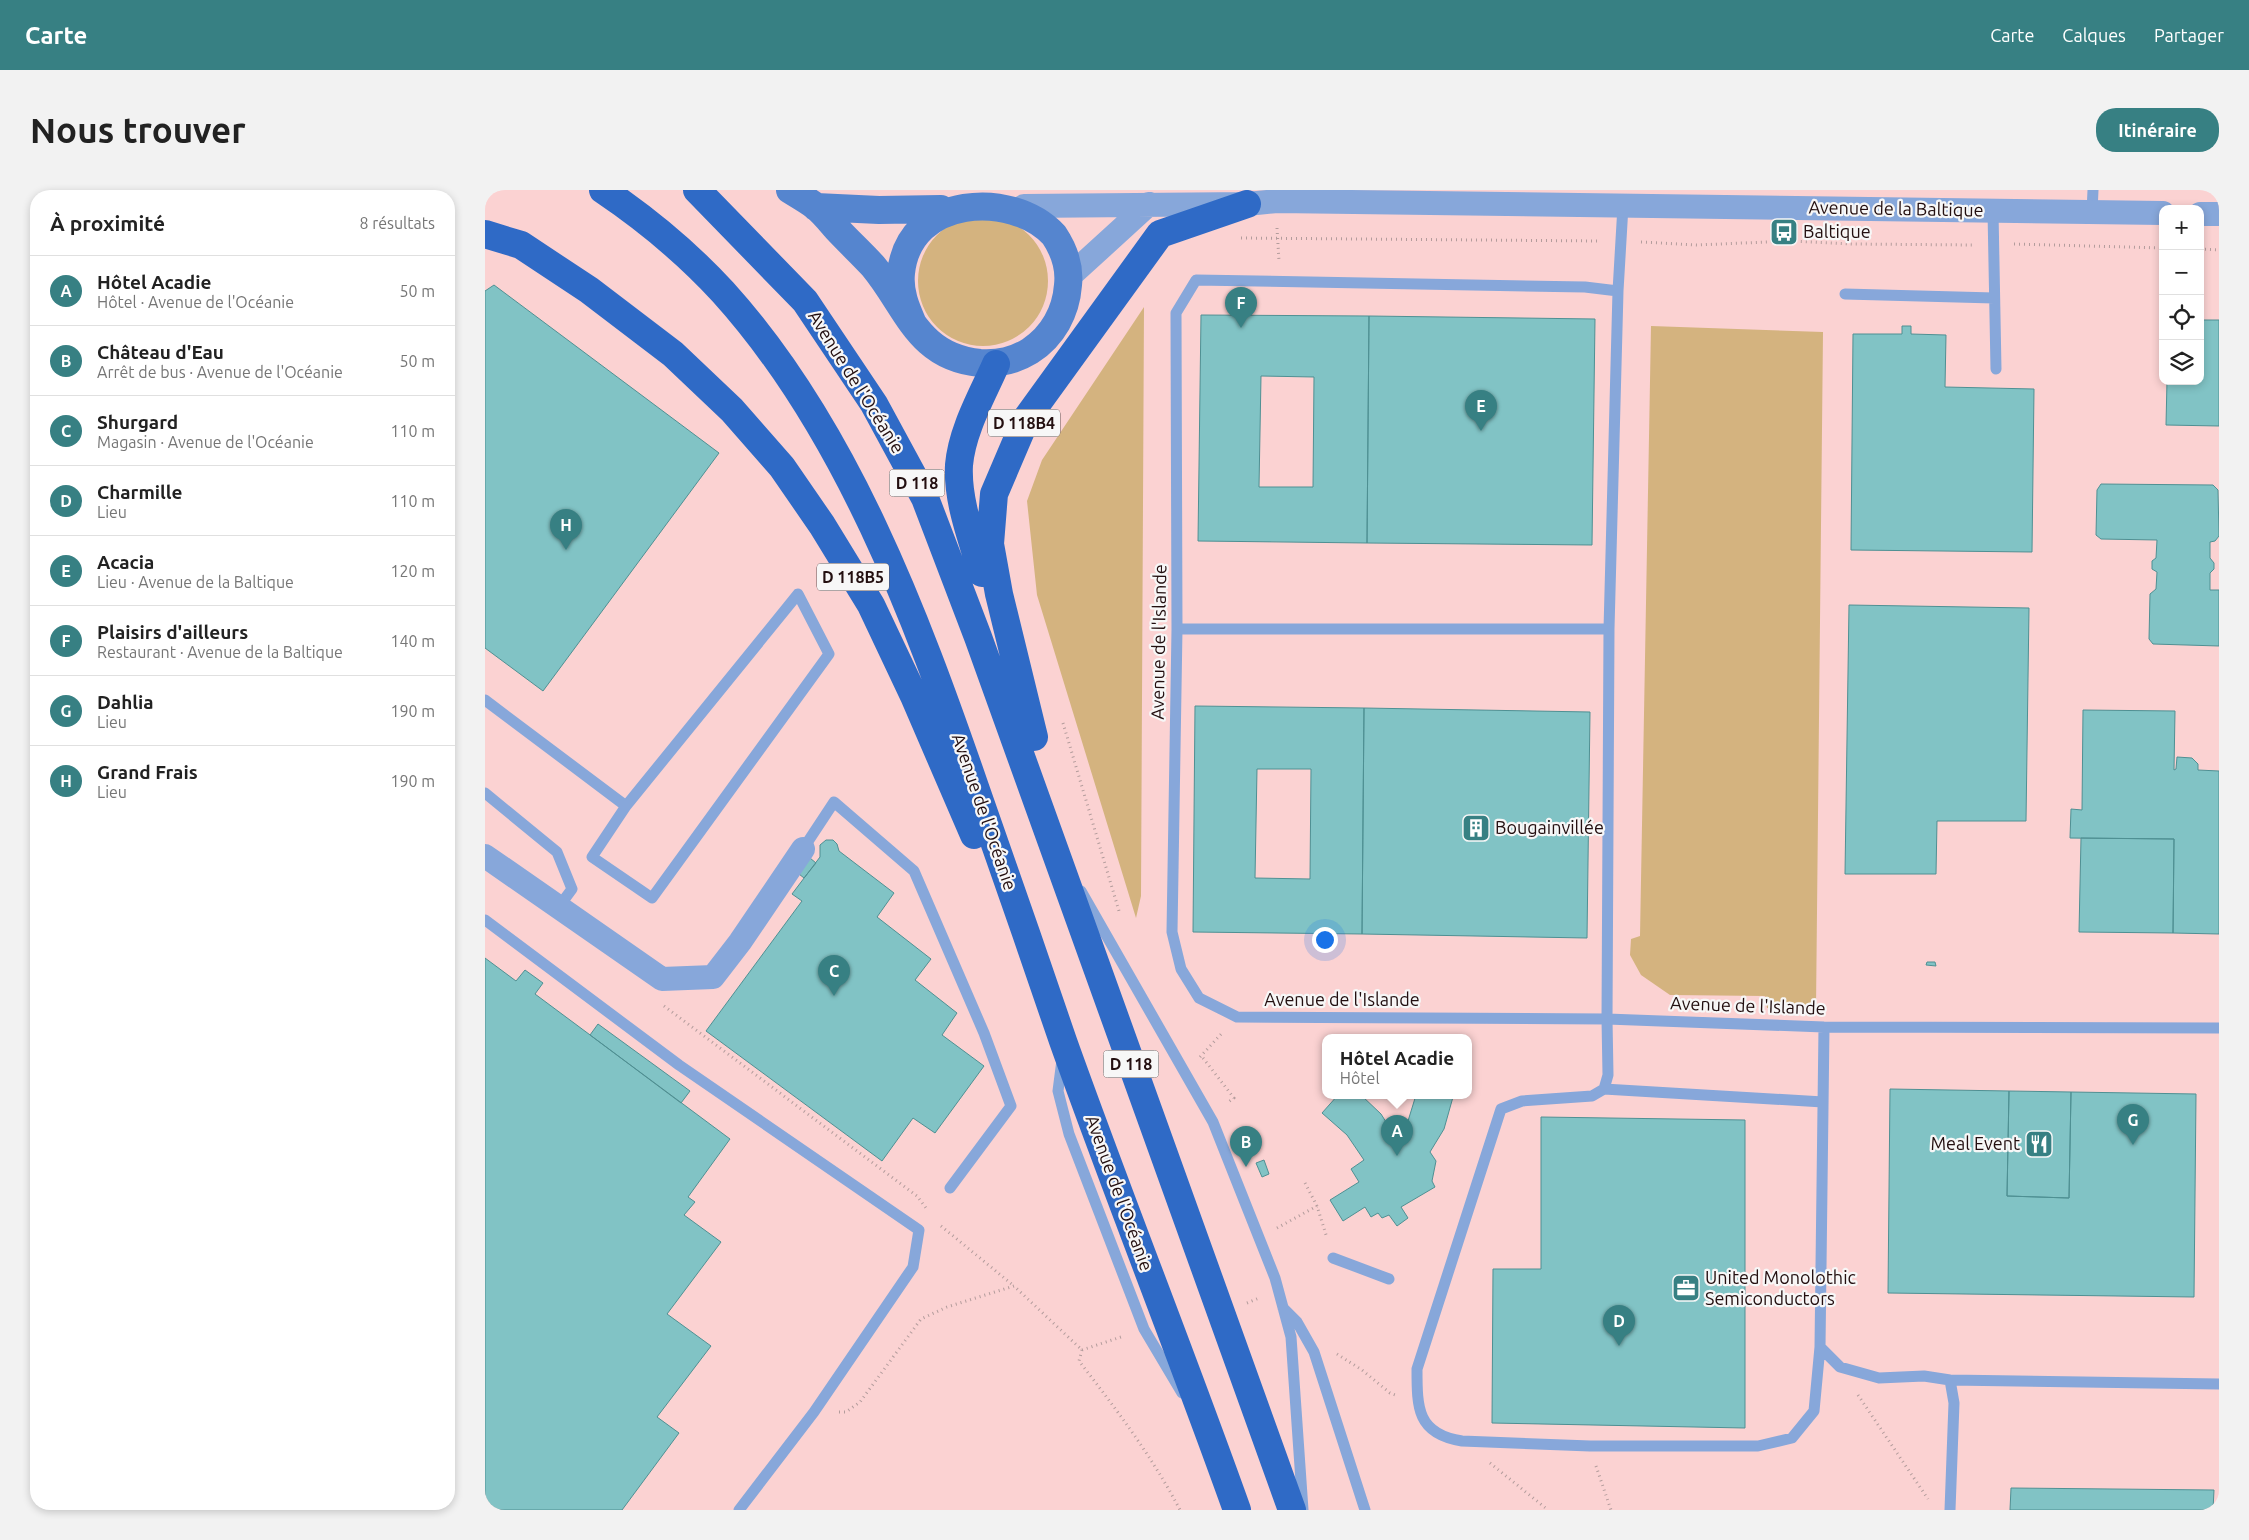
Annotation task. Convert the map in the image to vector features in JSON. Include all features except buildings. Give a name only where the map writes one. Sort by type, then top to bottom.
[{"type":"main road","name":"Avenue de l'Océanie","points":[[603,190],[669,241],[722,291],[776,358],[830,442],[874,531],[913,620],[948,709],[1065,1044],[1237,1510]]},
{"type":"main road","name":"Avenue de l'Océanie","points":[[697,190],[805,301],[874,404],[925,498],[978,637],[1292,1510]]},
{"type":"main road","points":[[790,190],[816,207],[873,267],[913,324],[929,343],[948,356],[967,362],[995,364],[1019,358],[1040,344],[1056,325],[1067,302],[1069,277],[1063,249],[1047,224],[1025,206],[997,197],[968,198],[941,209],[921,226],[907,248],[901,274],[903,300],[913,324]]},
{"type":"main road","name":"D 118B4","points":[[1046,828],[1034,737],[999,594],[990,544],[994,494],[1026,419],[1160,234],[1247,204]]},
{"type":"main road","points":[[816,207],[879,210],[941,209]]},
{"type":"main road","name":"D 118B5","points":[[485,234],[521,245],[589,290],[673,354],[732,410],[782,467],[822,524],[871,606],[914,696],[1065,1044]]},
{"type":"main road","name":"D 118B4","points":[[995,364],[967,430],[959,465],[963,508],[1034,737]]},
{"type":"street","name":"Avenue de la Baltique","points":[[1025,206],[1247,204],[1356,196],[1623,206],[1855,200],[1993,211],[2093,201],[2159,212]]},
{"type":"street","points":[[1069,277],[1149,204]]},
{"type":"street","points":[[2204,214],[2219,214]]},
{"type":"street","points":[[485,856],[662,979],[713,978],[740,942],[803,849]]},
{"type":"lane","points":[[1604,1089],[1608,1075],[1609,629],[1618,291],[1623,206]]},
{"type":"lane","points":[[1993,211],[1996,368]]},
{"type":"lane","name":"Avenue de l'Islande","points":[[1618,291],[1585,287],[1196,280],[1177,313],[1177,629],[1171,932],[1181,969],[1199,998],[1237,1017],[1607,1019],[1824,1027],[2219,1028]]},
{"type":"lane","points":[[1845,294],[1995,298]]},
{"type":"lane","points":[[798,594],[829,654],[652,898],[592,857],[626,806],[644,784],[798,594]]},
{"type":"lane","points":[[1177,629],[1609,629]]},
{"type":"lane","points":[[485,700],[626,806]]},
{"type":"lane","points":[[485,794],[557,852],[572,889],[559,908]]},
{"type":"lane","points":[[803,849],[835,802],[914,871],[984,1033],[1011,1106],[950,1188]]},
{"type":"lane","points":[[1046,828],[1213,1122],[1275,1278],[1291,1337],[1303,1510]]},
{"type":"lane","points":[[485,920],[679,1065],[919,1230],[913,1267],[814,1412],[739,1510]]},
{"type":"lane","points":[[1823,1102],[1604,1089],[1593,1096],[1522,1101],[1501,1109],[1417,1370],[1417,1404],[1427,1424],[1445,1438],[1462,1441],[1590,1446],[1758,1446],[1792,1438],[1814,1411],[1820,1347],[1824,1027]]},
{"type":"lane","points":[[1333,1258],[1389,1279]]},
{"type":"lane","points":[[1282,1308],[1297,1322],[1314,1352],[1365,1510]]},
{"type":"lane","points":[[1820,1347],[1840,1367],[1879,1378],[1924,1376],[1951,1380],[2219,1384]]},
{"type":"lane","points":[[1950,1510],[1954,1403],[1951,1380]]},
{"type":"path","points":[[1233,238],[1621,241],[1697,245],[1790,241],[1969,246],[1994,244],[2159,248]]},
{"type":"path","points":[[2204,249],[2219,250]]},
{"type":"path","points":[[1063,722],[1119,912]]},
{"type":"path","points":[[663,1006],[917,1196],[931,1215]]},
{"type":"path","points":[[1193,1061],[1201,1056],[1237,1017]]},
{"type":"path","points":[[1221,1099],[1230,1110]]},
{"type":"path","points":[[1305,1183],[1317,1206],[1333,1258]]},
{"type":"path","points":[[1274,1230],[1317,1206]]},
{"type":"path","points":[[1276,1218],[1283,1235]]},
{"type":"path","points":[[936,1222],[1014,1286],[1082,1350],[1079,1361],[1132,1430],[1163,1477],[1179,1510]]},
{"type":"path","points":[[814,1412],[846,1412],[860,1402],[921,1319],[947,1307],[1014,1286]]},
{"type":"path","points":[[1334,1353],[1362,1370],[1390,1393],[1417,1404]]},
{"type":"path","points":[[1840,1367],[1848,1384],[1863,1401],[1930,1502]]},
{"type":"path","points":[[1462,1441],[1548,1510]]},
{"type":"path","points":[[1590,1446],[1611,1510]]},
{"type":"shaded area","points":[[485,190],[2219,190],[2219,1510],[485,1510]]},
{"type":"shaded area","points":[[983,216],[996,217],[1008,221],[1029,235],[1043,256],[1047,268],[1047,294],[1043,306],[1029,327],[1008,341],[996,345],[983,346],[970,345],[958,341],[937,327],[923,306],[919,294],[918,281],[919,268],[923,256],[937,235],[958,221],[970,217]]},
{"type":"shaded area","points":[[1144,307],[1141,896],[1136,918],[1037,595],[1027,501],[1042,460]]},
{"type":"shaded area","points":[[1651,326],[1823,332],[1816,1008],[1767,1008],[1765,996],[1670,995],[1641,975],[1630,955],[1631,939],[1640,936]]},
{"type":"place","name":"Baltique","points":[[1784,232]]},
{"type":"place","name":"Plaisirs d'ailleurs","points":[[1241,328]]},
{"type":"place","name":"Acacia","points":[[1481,431]]},
{"type":"place","name":"Grand Frais","points":[[566,550]]},
{"type":"place","name":"Bougainvillée","points":[[1476,828]]},
{"type":"place","name":"Shurgard","points":[[834,996]]},
{"type":"place","name":"Meal Event","points":[[2039,1144]]},
{"type":"place","name":"Dahlia","points":[[2133,1145]]},
{"type":"place","name":"Hôtel Acadie","points":[[1397,1156]]},
{"type":"place","name":"Château d'Eau","points":[[1246,1167]]},
{"type":"place","name":"United Monolothic Semiconductors","points":[[1686,1288]]},
{"type":"place","name":"Charmille","points":[[1619,1346]]}]
